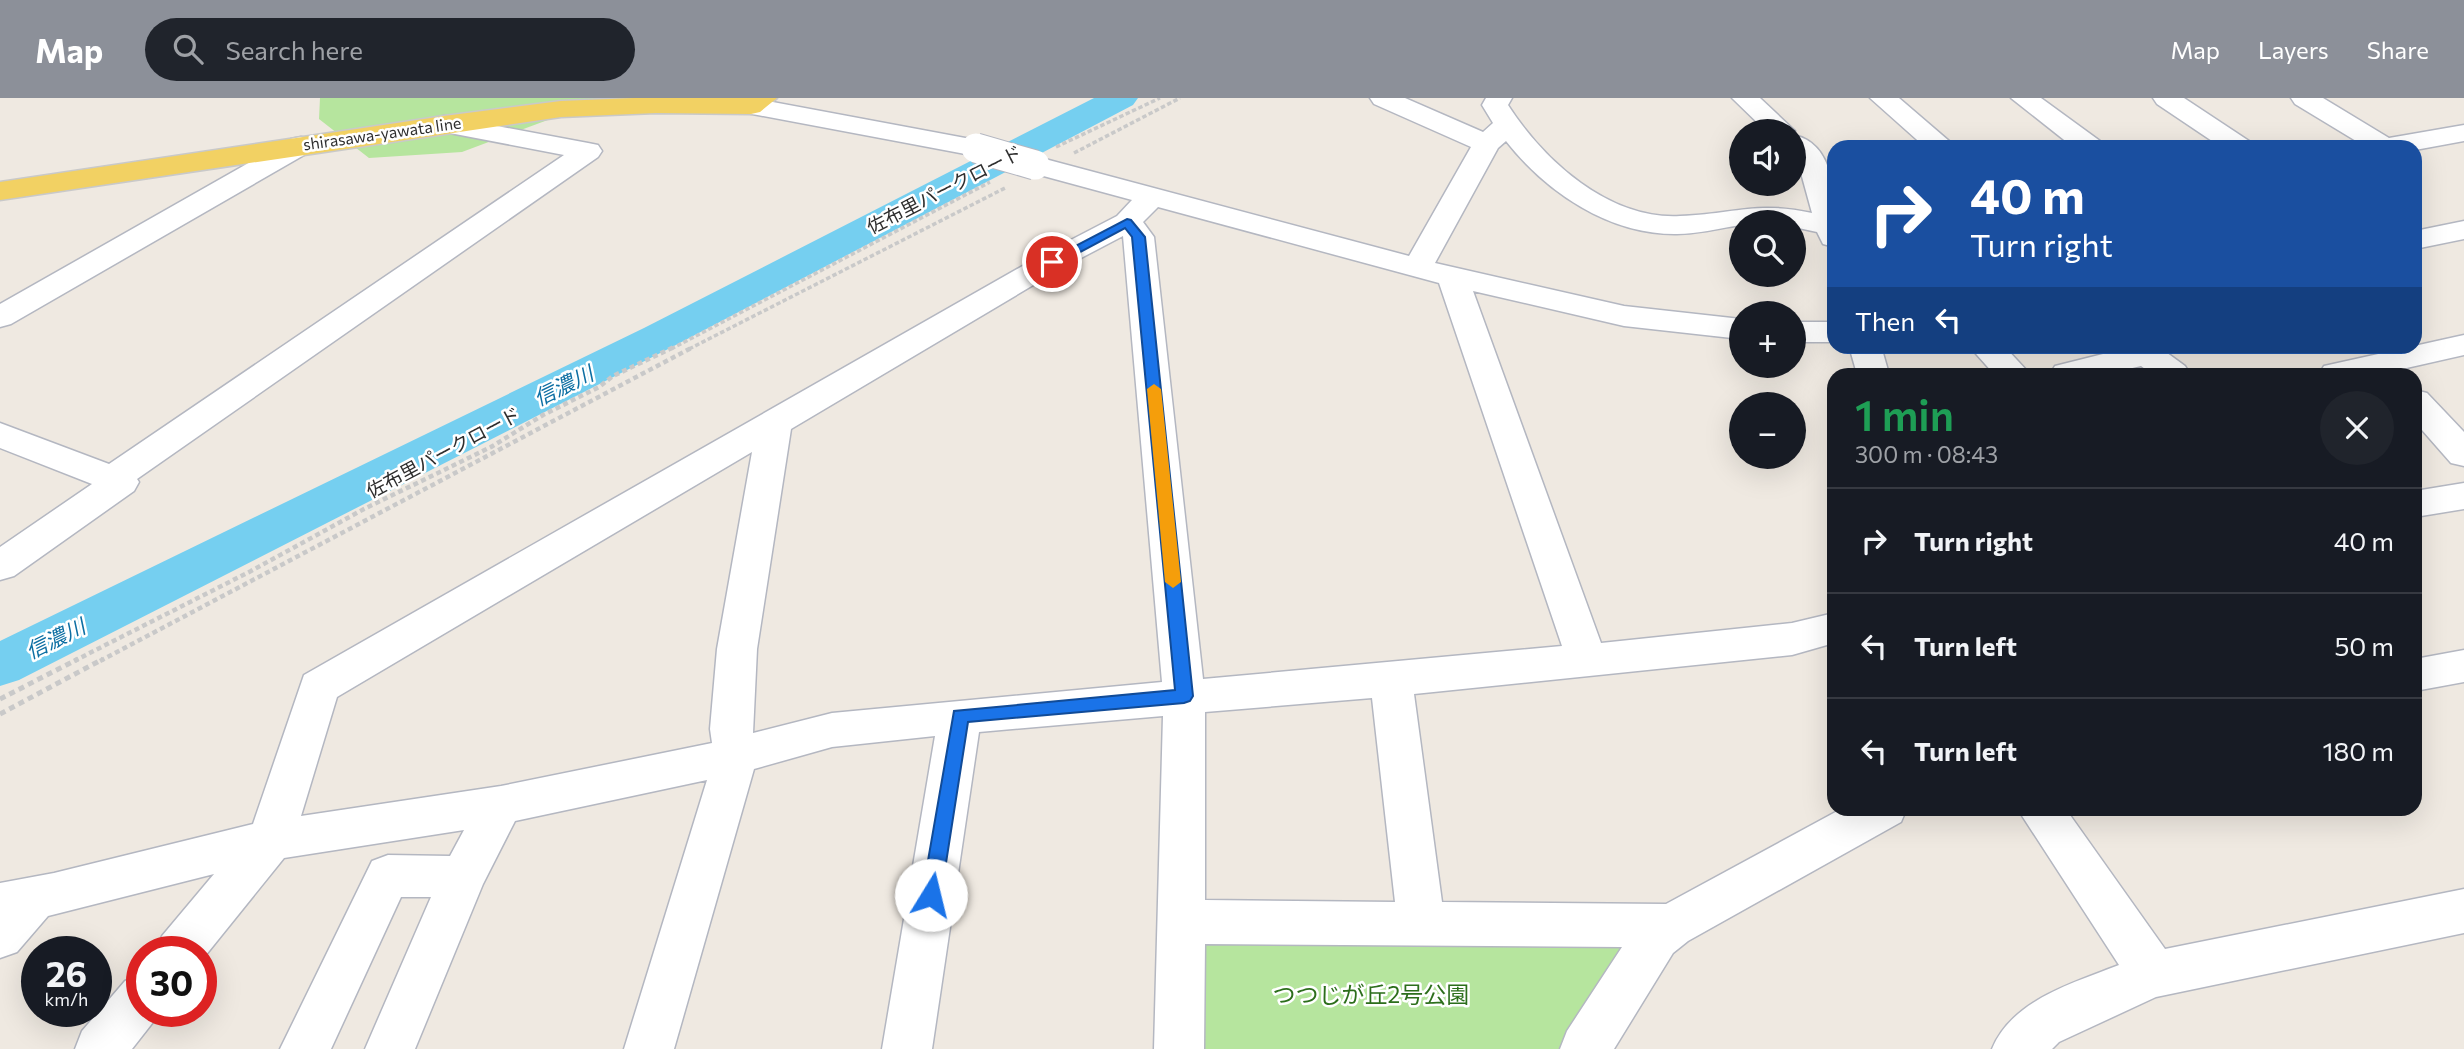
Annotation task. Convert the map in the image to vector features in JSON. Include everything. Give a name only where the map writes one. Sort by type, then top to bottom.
[{"type":"main road","name":"shirasawa-yawata line","points":[[0,191],[561,109],[757,102]]},
{"type":"street","points":[[1383,98],[1497,123],[1558,177],[1606,210],[1639,223],[1667,226],[1770,215],[1827,229]]},
{"type":"street","points":[[1745,98],[1768,119]]},
{"type":"street","points":[[1883,98],[1934,140]]},
{"type":"street","points":[[2024,98],[2081,140]]},
{"type":"street","points":[[2166,98],[2229,140]]},
{"type":"street","points":[[2304,98],[2373,140]]},
{"type":"street","points":[[757,102],[1042,161],[1138,210],[1417,268],[1623,316],[1729,328]]},
{"type":"street","points":[[1417,268],[1497,123]]},
{"type":"street","points":[[112,479],[588,151],[444,124]]},
{"type":"street","points":[[2422,140],[2464,133]]},
{"type":"street","points":[[0,317],[301,145]]},
{"type":"street","points":[[1806,155],[1811,160],[1827,211]]},
{"type":"street","points":[[192,936],[271,840],[319,687],[774,425],[1138,210]]},
{"type":"street","points":[[1138,210],[1184,696],[1179,1049]]},
{"type":"street","points":[[2422,239],[2464,230]]},
{"type":"street","points":[[1452,277],[1587,660]]},
{"type":"street","points":[[1806,332],[1827,332]]},
{"type":"street","points":[[2422,353],[2464,345]]},
{"type":"street","points":[[1993,354],[2007,368]]},
{"type":"street","points":[[2091,368],[2147,354],[2165,368]]},
{"type":"street","points":[[2356,368],[2418,354]]},
{"type":"street","points":[[2422,409],[2464,454]]},
{"type":"street","points":[[649,1049],[736,756],[731,729],[737,649],[774,425]]},
{"type":"street","points":[[0,435],[121,482],[0,566]]},
{"type":"street","points":[[2422,503],[2464,496]]},
{"type":"street","points":[[0,936],[17,901],[271,840],[501,805],[736,756],[832,730],[960,716],[1391,680],[1792,639],[1827,630]]},
{"type":"street","points":[[2422,674],[2464,666]]},
{"type":"street","points":[[1391,680],[1421,922]]},
{"type":"street","points":[[907,1049],[960,716]]},
{"type":"street","points":[[390,1049],[463,877],[501,805]]},
{"type":"street","points":[[1585,1049],[1656,937],[1671,926],[1870,816]]},
{"type":"street","points":[[2045,816],[2154,974]]},
{"type":"street","points":[[305,1049],[388,876],[463,877]]},
{"type":"street","points":[[2017,1049],[2041,1025],[2154,974],[2464,911]]},
{"type":"street","points":[[1181,922],[1671,926]]},
{"type":"street","points":[[100,1049],[126,1017]]},
{"type":"path","name":"佐布里パークロード","points":[[1042,161],[1160,98]]},
{"type":"path","points":[[0,715],[1042,161],[1180,98]]},
{"type":"path","name":"佐布里パークロード","points":[[0,699],[251,571],[364,509],[491,447],[543,415],[599,387],[613,376],[649,357],[667,351],[994,180]]},
{"type":"green space","points":[[320,98],[607,98],[462,152],[369,158],[319,119]]},
{"type":"green space","name":"つつじが丘2号公園","points":[[1620,938],[1626,947],[1562,1049],[1196,1049],[1198,950],[1208,941]]},
{"type":"waterway","name":"信濃川","points":[[0,665],[659,337],[1121,98]]},
{"type":"slow traffic","points":[[1154,389],[1173,582]]},
{"type":"route","points":[[931,895],[960,716],[1184,696],[1139,237],[1127,222],[1052,262]]}]
